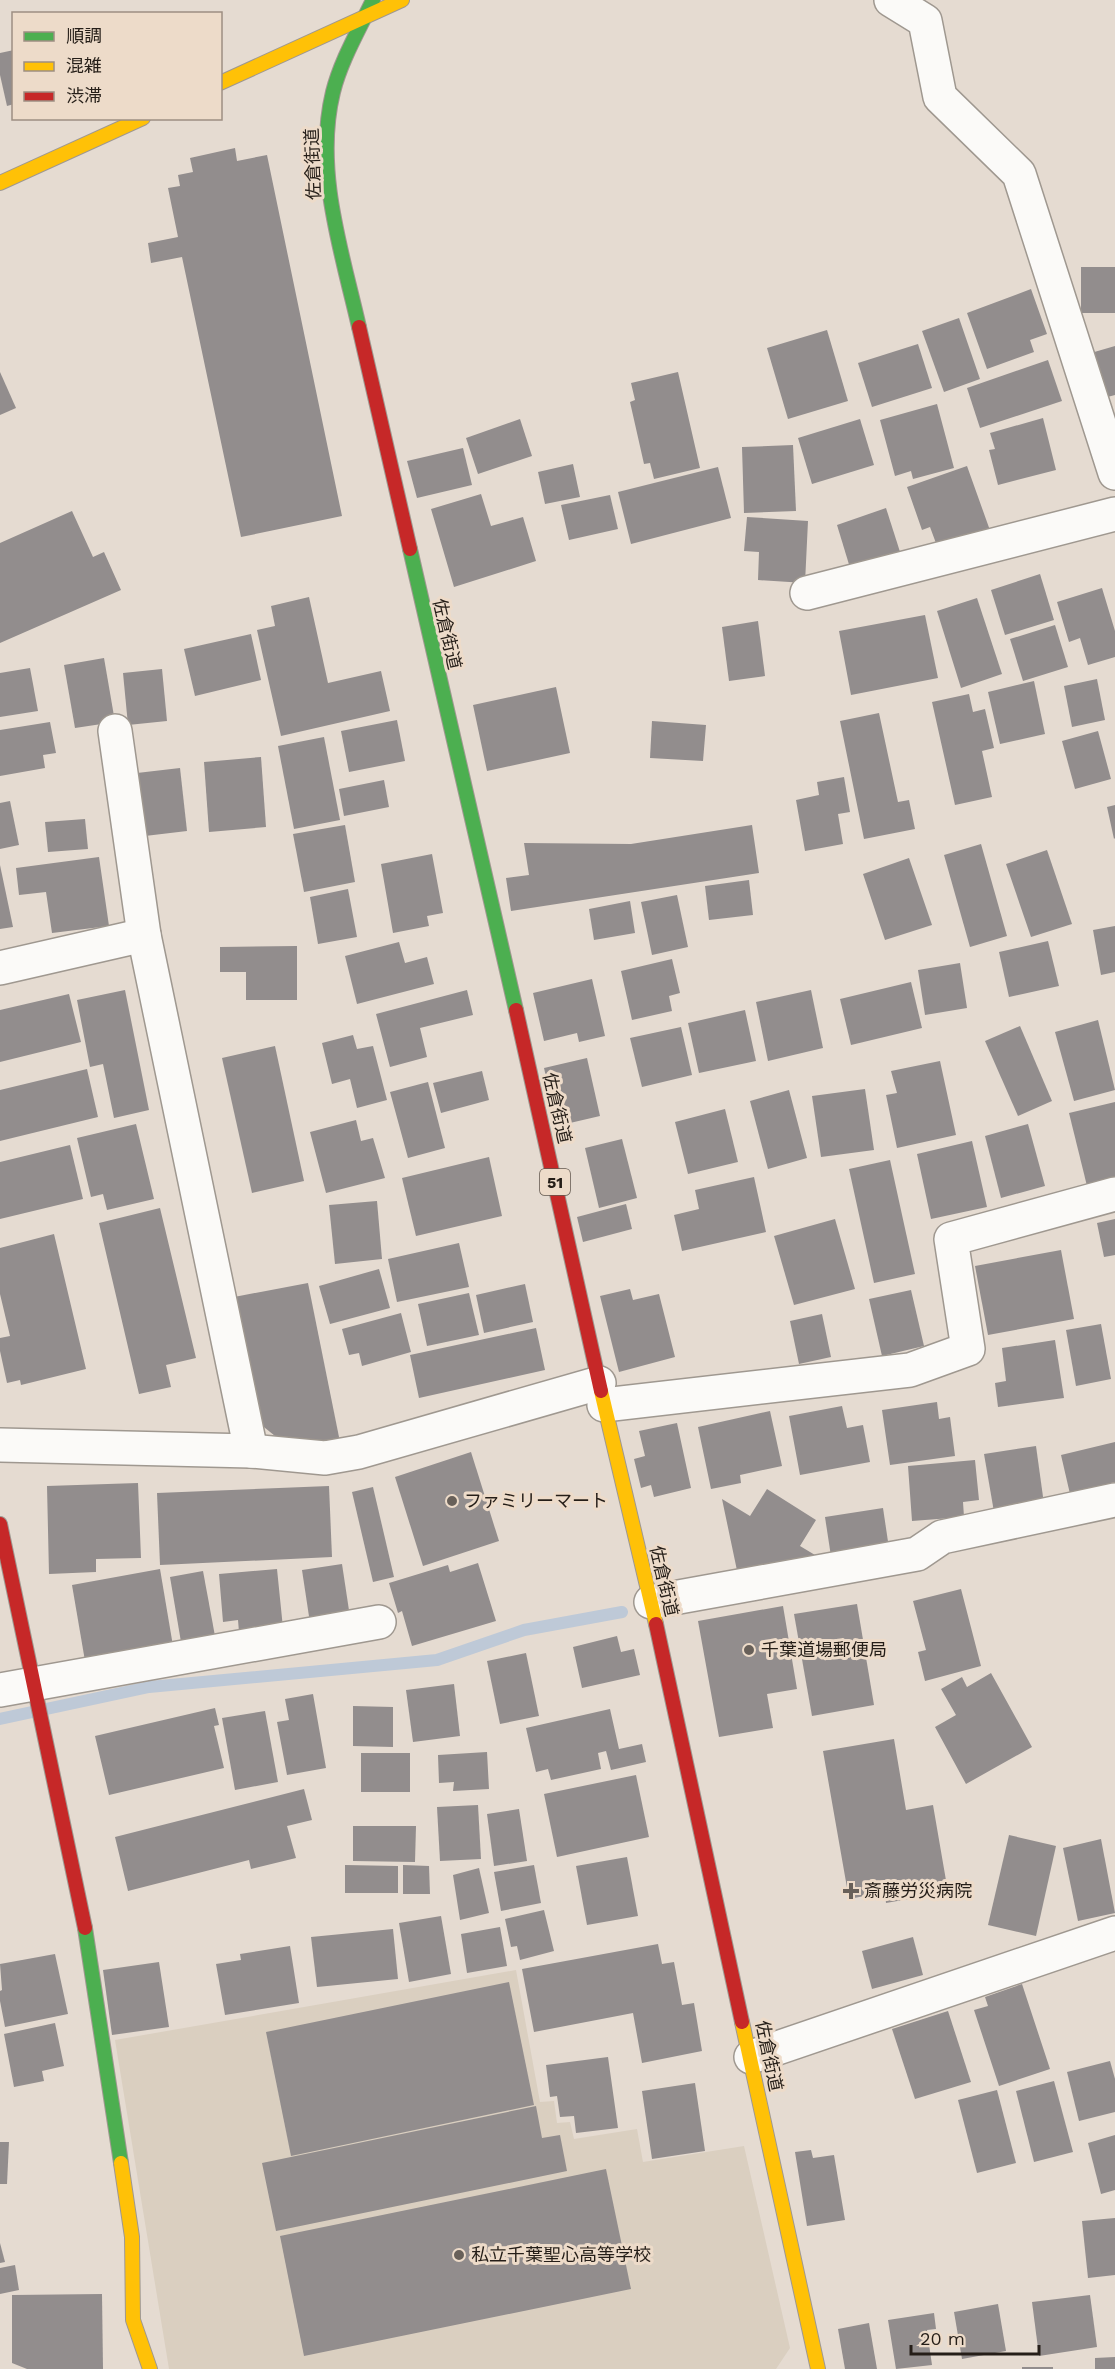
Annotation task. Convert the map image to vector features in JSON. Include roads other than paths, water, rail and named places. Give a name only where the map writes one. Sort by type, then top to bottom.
[{"type":"main road","name":"佐倉街道","points":[[373,0],[346,57],[333,93],[327,167],[333,212],[545,1138],[601,1394],[651,1602],[818,2369]]},
{"type":"main road","points":[[222,82],[402,0]]},
{"type":"main road","points":[[0,183],[138,120]]},
{"type":"main road","points":[[0,1524],[37,1691],[85,1930],[132,2237],[134,2320],[150,2369]]},
{"type":"street","points":[[891,0],[925,21],[940,97],[1019,174],[1115,473]]},
{"type":"street","points":[[807,593],[1113,520]]},
{"type":"street","points":[[115,731],[144,936],[251,1451]]},
{"type":"street","points":[[0,968],[144,936]]},
{"type":"street","points":[[0,1444],[251,1451],[325,1458],[359,1452],[601,1394],[910,1370],[968,1349],[951,1239],[1115,1194]]},
{"type":"street","points":[[651,1602],[917,1554],[942,1537],[1115,1500]]},
{"type":"street","points":[[0,1690],[37,1691],[379,1622]]},
{"type":"street","points":[[751,2057],[1115,1933]]},
{"type":"waterway","points":[[0,1719],[149,1687],[437,1660],[524,1630],[622,1612]]},
{"type":"place","name":"ファミリーマート","points":[[452,1501]]},
{"type":"place","name":"千葉道場郵便局","points":[[749,1650]]},
{"type":"place","name":"斎藤労災病院","points":[[851,1891]]},
{"type":"place","name":"私立千葉聖心高等学校","points":[[459,2255]]}]
